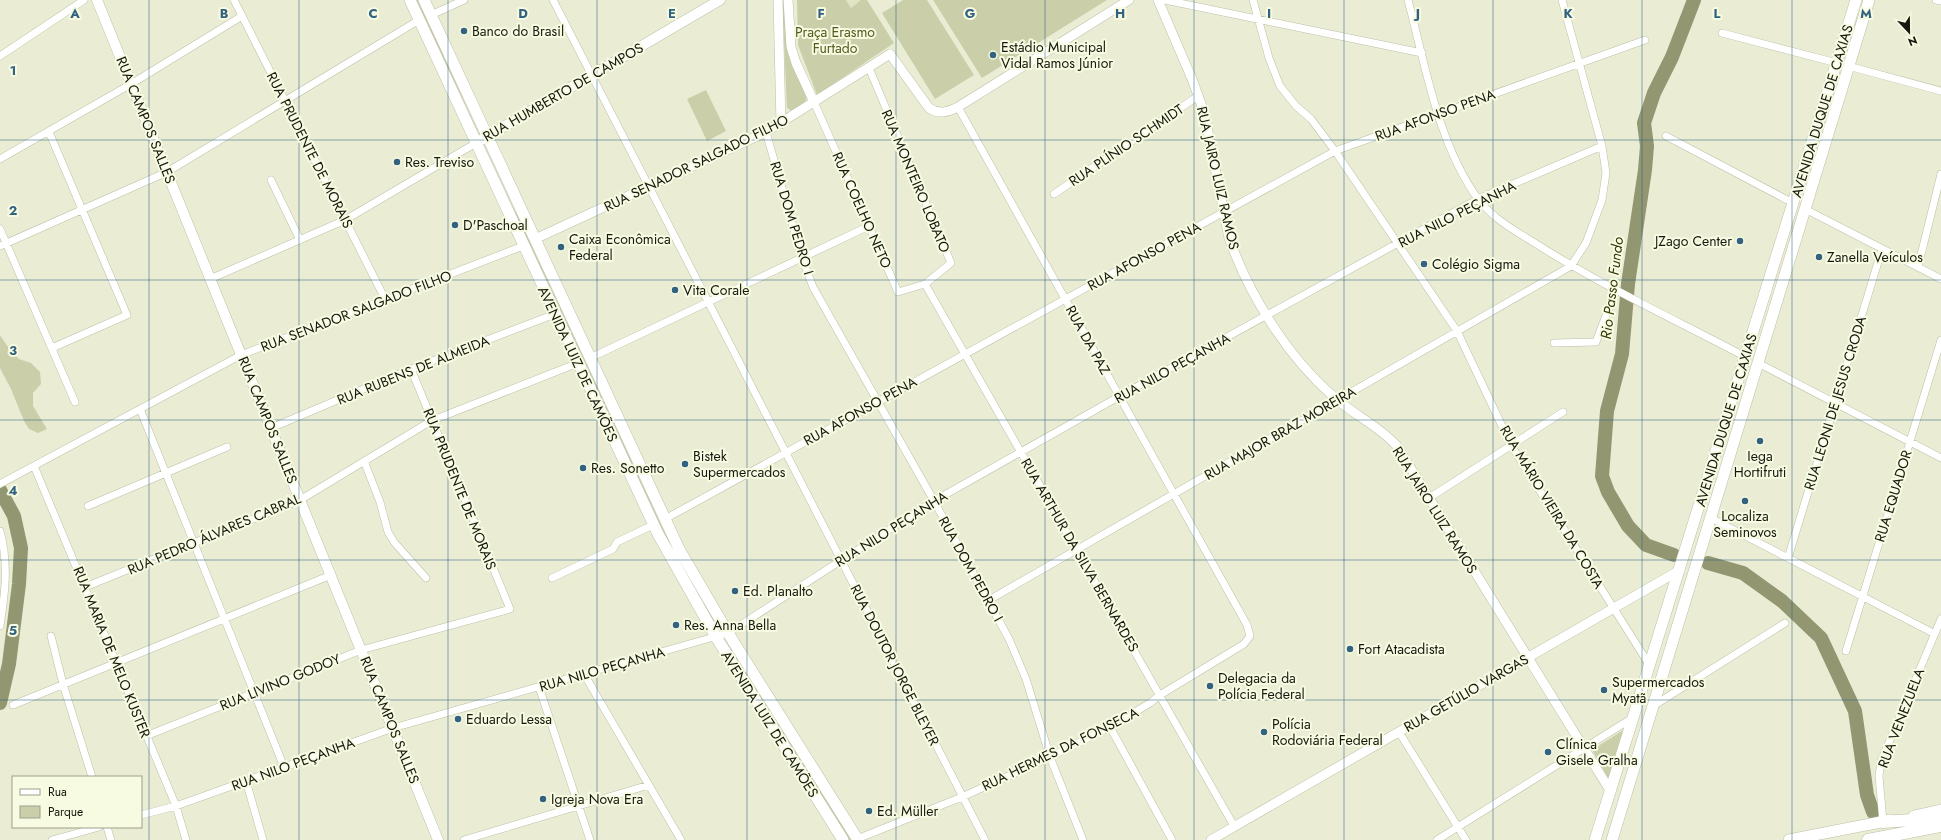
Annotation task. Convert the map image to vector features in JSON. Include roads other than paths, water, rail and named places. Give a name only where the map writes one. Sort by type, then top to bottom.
[{"type":"highway","points":[[1883,822],[1941,818]]},
{"type":"highway","points":[[1868,840],[1941,826]]},
{"type":"main road","name":"RUA CAMPOS SALLES","points":[[97,0],[438,840]]},
{"type":"main road","name":"AVENIDA LUIZ DE CAMÕES","points":[[410,0],[653,525],[674,565],[716,637],[843,840]]},
{"type":"main road","name":"AVENIDA LUIZ DE CAMÕES","points":[[424,0],[664,519],[690,570],[857,840]]},
{"type":"main road","name":"RUA HUMBERTO DE CAMPOS","points":[[476,143],[720,0]]},
{"type":"main road","name":"AVENIDA DUQUE DE CAXIAS","points":[[1595,840],[1856,0]]},
{"type":"main road","name":"AVENIDA DUQUE DE CAXIAS","points":[[1612,840],[1869,0]]},
{"type":"main road","points":[[1788,840],[1941,810]]},
{"type":"street","points":[[0,56],[84,0]]},
{"type":"street","name":"RUA PRUDENTE DE MORAIS","points":[[234,0],[385,300]]},
{"type":"street","points":[[431,15],[464,0]]},
{"type":"street","name":"RUA DOUTOR JORGE BLEYER","points":[[553,0],[985,840]]},
{"type":"street","points":[[778,0],[781,124]]},
{"type":"street","points":[[788,0],[791,47],[814,102]]},
{"type":"street","points":[[958,107],[1130,0]]},
{"type":"street","name":"RUA JAIRO LUIZ RAMOS","points":[[1158,0],[1198,96],[1209,134],[1223,212],[1236,257],[1267,315],[1301,365],[1337,400],[1387,436],[1400,451],[1611,792]]},
{"type":"street","points":[[1165,0],[1422,53]]},
{"type":"street","name":"RUA MÁRIO VIEIRA DA COSTA","points":[[1253,0],[1268,58],[1280,86],[1296,106],[1311,119],[1335,151],[1399,243],[1457,331],[1511,445],[1650,666]]},
{"type":"street","points":[[1408,0],[1438,114],[1454,156],[1478,199],[1504,223],[1570,266],[1746,357]]},
{"type":"street","points":[[1562,0],[1602,146],[1606,173],[1602,200],[1586,243],[1570,266]]},
{"type":"street","points":[[1936,0],[1941,1]]},
{"type":"street","points":[[0,159],[131,84],[242,16]]},
{"type":"street","points":[[3,244],[167,172],[419,20]]},
{"type":"street","points":[[1722,33],[1837,63]]},
{"type":"street","name":"RUA AFONSO PENA","points":[[664,519],[1335,151],[1645,40]]},
{"type":"street","name":"RUA SENADOR SALGADO FILHO","points":[[535,239],[766,132],[781,124],[890,54],[929,108],[940,113],[958,107]]},
{"type":"street","points":[[1848,66],[1941,91]]},
{"type":"street","name":"RUA MONTEIRO LOBATO","points":[[869,68],[951,263],[925,284]]},
{"type":"street","name":"RUA PLÍNIO SCHMIDT","points":[[1054,194],[1198,96]]},
{"type":"street","name":"RUA COELHO NETO","points":[[814,102],[898,292],[925,284]]},
{"type":"street","name":"RUA DA PAZ","points":[[958,107],[1248,625],[1250,636]]},
{"type":"street","points":[[49,132],[127,315],[52,348]]},
{"type":"street","name":"RUA DOM PEDRO I","points":[[766,132],[802,258],[813,287],[989,600],[1018,659],[1050,757],[1083,840]]},
{"type":"street","points":[[1666,136],[1794,203]]},
{"type":"street","name":"RUA HUMBERTO DE CAMPOS","points":[[210,279],[345,220],[476,143]]},
{"type":"street","name":"RUA NILO PEÇANHA","points":[[142,815],[176,806],[393,728],[728,633],[934,501],[1120,396],[1478,199],[1602,146]]},
{"type":"street","points":[[1918,267],[1939,191],[1941,174]]},
{"type":"street","points":[[271,180],[300,240]]},
{"type":"street","points":[[1805,209],[1941,279]]},
{"type":"street","points":[[590,358],[869,226]]},
{"type":"street","points":[[0,229],[3,244],[52,348],[75,402]]},
{"type":"street","name":"RUA SENADOR SALGADO FILHO","points":[[0,484],[242,355],[524,246]]},
{"type":"street","name":"RUA LEONI DE JESUS CRODA","points":[[1788,558],[1882,249]]},
{"type":"street","name":"RUA MAJOR BRAZ MOREIRA","points":[[989,600],[1570,266]]},
{"type":"street","name":"RUA ARTHUR DA SILVA BERNARDES","points":[[925,284],[1234,826]]},
{"type":"street","points":[[1554,343],[1596,342],[1616,289]]},
{"type":"street","name":"RUA RUBENS DE ALMEIDA","points":[[271,428],[411,369],[555,314]]},
{"type":"street","name":"RUA EQUADOR","points":[[1846,651],[1941,340]]},
{"type":"street","name":"RUA PEDRO ÁLVARES CABRAL","points":[[84,587],[300,500],[431,421],[578,363]]},
{"type":"street","points":[[1758,363],[1941,458]]},
{"type":"street","name":"RUA PRUDENTE DE MORAIS","points":[[411,369],[431,421],[510,609]]},
{"type":"street","points":[[140,409],[284,767]]},
{"type":"street","points":[[1429,498],[1563,412]]},
{"type":"street","points":[[88,506],[227,447]]},
{"type":"street","points":[[364,461],[380,502],[388,532],[394,542],[426,578]]},
{"type":"street","name":"RUA MARIA DE MELO KUSTER","points":[[34,466],[176,806],[186,840]]},
{"type":"street","points":[[1711,518],[1935,634]]},
{"type":"street","points":[[552,578],[613,549],[617,542],[653,525]]},
{"type":"street","points":[[0,531],[6,557],[3,574],[0,626]]},
{"type":"street","name":"RUA GETÚLIO VARGAS","points":[[1210,840],[1680,570]]},
{"type":"street","points":[[13,705],[331,575]]},
{"type":"street","name":"RUA LIVINO GODOY","points":[[146,736],[361,650],[510,609]]},
{"type":"street","name":"RUA VENEZUELA","points":[[1883,822],[1880,767],[1941,619]]},
{"type":"street","points":[[1653,706],[1657,705],[1785,623]]},
{"type":"street","points":[[51,636],[63,684],[92,776]]},
{"type":"street","name":"RUA HERMES DA FONSECA","points":[[857,840],[962,797],[1050,757],[1110,727],[1244,644],[1250,636]]},
{"type":"street","points":[[584,674],[681,840]]},
{"type":"street","points":[[540,687],[590,840]]},
{"type":"street","points":[[1437,840],[1634,717]]},
{"type":"street","points":[[1110,727],[1172,840]]},
{"type":"street","points":[[1398,732],[1466,840]]},
{"type":"street","points":[[246,780],[263,840]]},
{"type":"street","points":[[464,840],[649,785]]},
{"type":"street","points":[[52,840],[95,828]]},
{"type":"street","points":[[107,828],[111,840]]},
{"type":"waterway","name":"Rio Passo Fundo","points":[[1674,555],[1646,545],[1628,526],[1608,492],[1602,476],[1607,411],[1622,354],[1628,284],[1645,170],[1647,146],[1644,123],[1654,93],[1672,57],[1694,0]]},
{"type":"waterway","points":[[0,490],[14,516],[21,548],[19,584],[9,664],[0,703]]},
{"type":"waterway","name":"Rio Passo Fundo","points":[[1708,563],[1743,573],[1782,601],[1821,638],[1855,711],[1867,795],[1873,812]]},
{"type":"place","name":"Banco do Brasil","points":[[464,31]]},
{"type":"place","name":"Estádio Municipal Vidal Ramos Júnior","points":[[993,55]]},
{"type":"place","name":"Res. Treviso","points":[[397,162]]},
{"type":"place","name":"D'Paschoal","points":[[455,225]]},
{"type":"place","name":"JZago Center","points":[[1740,241]]},
{"type":"place","name":"Caixa Econômica Federal","points":[[561,247]]},
{"type":"place","name":"Zanella Veículos","points":[[1819,257]]},
{"type":"place","name":"Colégio Sigma","points":[[1424,264]]},
{"type":"place","name":"Vita Corale","points":[[675,290]]},
{"type":"place","name":"Iega Hortifruti","points":[[1760,441]]},
{"type":"place","name":"Bistek Supermercados","points":[[685,464]]},
{"type":"place","name":"Res. Sonetto","points":[[583,468]]},
{"type":"place","name":"Localiza Seminovos","points":[[1745,501]]},
{"type":"place","name":"Ed. Planalto","points":[[735,591]]},
{"type":"place","name":"Res. Anna Bella","points":[[676,625]]},
{"type":"place","name":"Fort Atacadista","points":[[1350,649]]},
{"type":"place","name":"Delegacia da Polícia Federal","points":[[1210,686]]},
{"type":"place","name":"Supermercados Myatã","points":[[1604,690]]},
{"type":"place","name":"Eduardo Lessa","points":[[458,719]]},
{"type":"place","name":"Polícia Rodoviária Federal","points":[[1264,732]]},
{"type":"place","name":"Clínica Gisele Gralha","points":[[1548,752]]},
{"type":"place","name":"Igreja Nova Era","points":[[543,799]]},
{"type":"place","name":"Ed. Müller","points":[[869,811]]},
{"type":"park label","name":"Praça Erasmo Furtado","points":[[835,40]]}]
